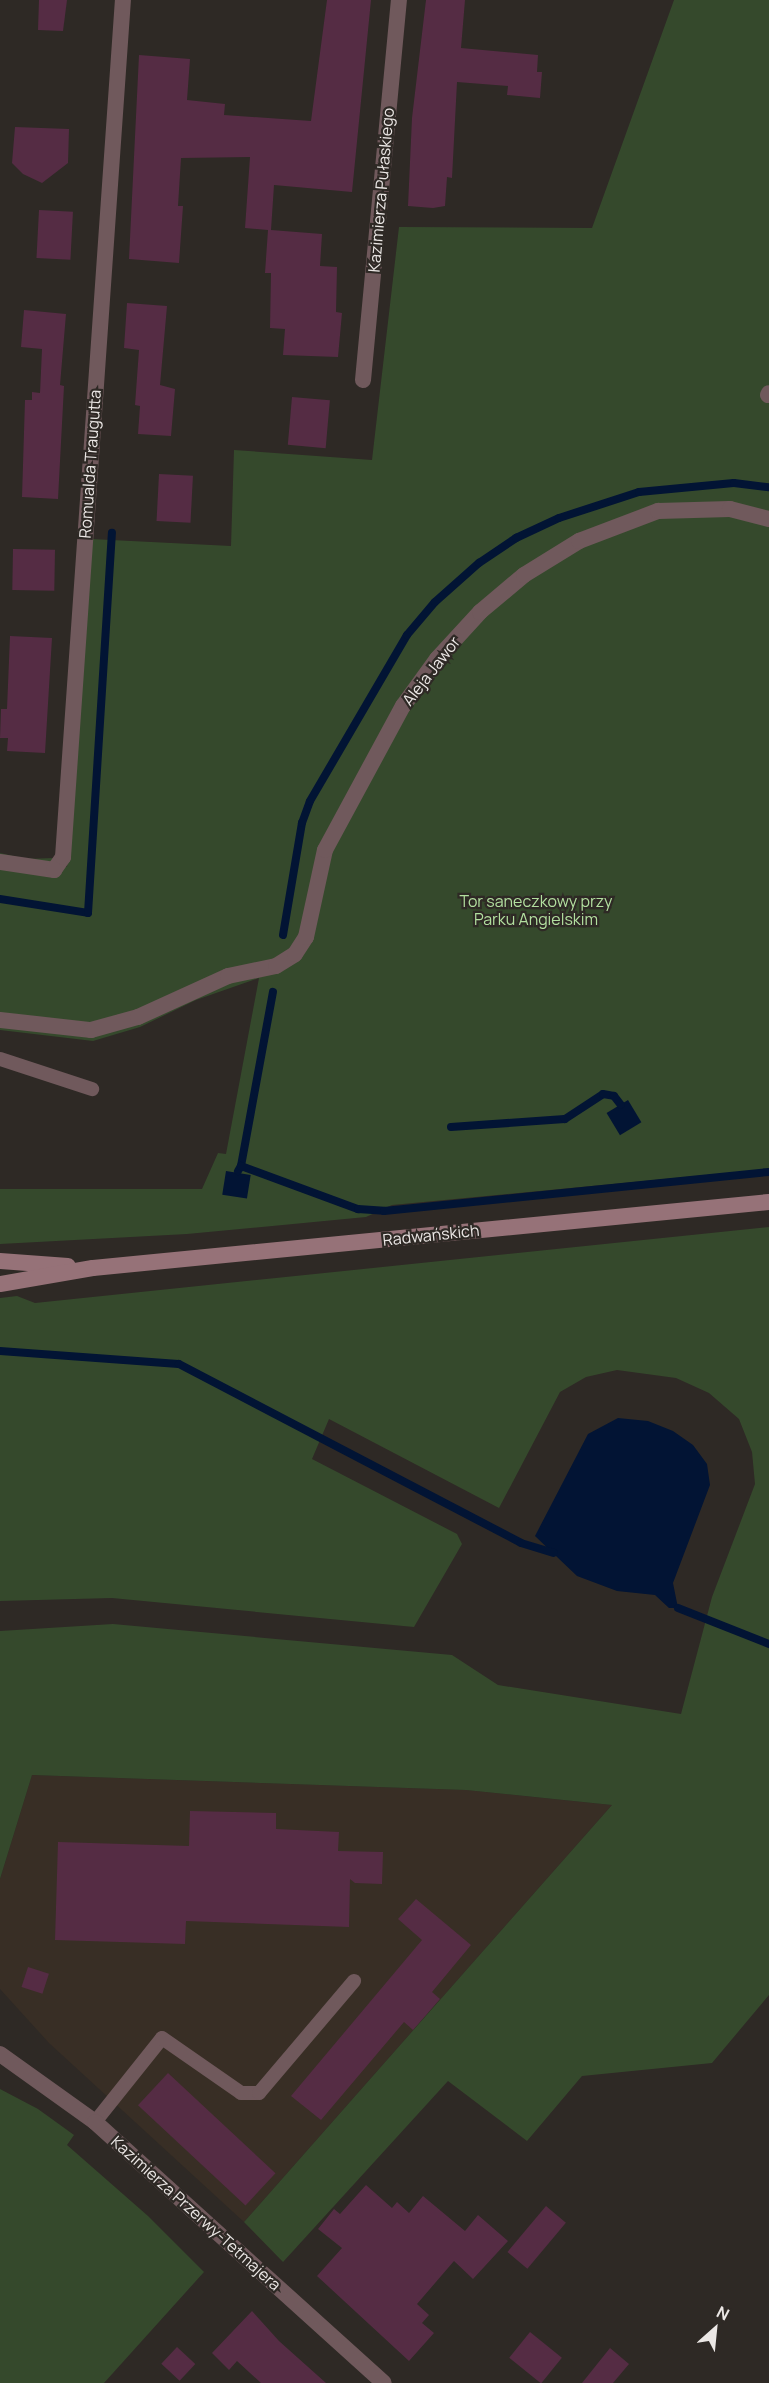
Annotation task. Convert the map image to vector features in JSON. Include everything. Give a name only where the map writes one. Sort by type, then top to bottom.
[{"type":"main road","name":"Radwańskich","points":[[0,1284],[93,1268],[769,1202]]},
{"type":"main road","name":"Radwańskich","points":[[0,1261],[93,1268]]},
{"type":"street","name":"Romualda Traugutta","points":[[0,862],[54,870],[63,857],[123,0]]},
{"type":"street","name":"Kazimierza Pułaskiego","points":[[363,380],[399,0]]},
{"type":"street","name":"Aleja Jawor","points":[[0,1020],[91,1030],[138,1017],[228,976],[276,966],[300,945],[325,850],[349,800],[403,706],[437,659],[480,612],[524,575],[614,525],[658,511],[730,509],[769,519]]},
{"type":"street","name":"Kazimierza Przerwy-Tetmajera","points":[[0,2054],[95,2122],[384,2383]]},
{"type":"lane","points":[[0,1059],[92,1089]]},
{"type":"lane","points":[[95,2122],[162,2038],[241,2093],[259,2094],[354,1981]]},
{"type":"shaded area","points":[[32,1775],[467,1790],[612,1805],[244,2222],[49,2043],[0,1989],[0,1879]]},
{"type":"green space","name":"Tor saneczkowy przy Parku Angielskim","points":[[674,0],[769,0],[769,1169],[392,1205],[366,1217],[187,1234],[0,1244],[0,1189],[202,1189],[218,1153],[226,1154],[259,978],[196,1000],[140,1027],[93,1041],[0,1030],[0,853],[26,859],[54,858],[67,867],[91,539],[231,546],[234,450],[372,460],[399,227],[592,228]]},
{"type":"green space","points":[[769,1227],[769,1995],[712,2063],[582,2076],[527,2141],[448,2081],[283,2262],[244,2222],[612,1805],[466,1790],[32,1775],[0,1879],[0,1631],[113,1624],[452,1655],[498,1685],[681,1714],[712,1597],[755,1484],[752,1452],[739,1419],[709,1393],[676,1378],[617,1370],[586,1377],[560,1392],[499,1508],[329,1419],[312,1459],[457,1534],[462,1544],[414,1627],[112,1598],[0,1601],[0,1298],[17,1296],[35,1303]]},
{"type":"green space","points":[[0,2089],[38,2109],[74,2135],[67,2145],[148,2216],[204,2272],[104,2383],[0,2383]]},
{"type":"water","points":[[628,1100],[641,1122],[620,1135],[607,1113]]},
{"type":"water","points":[[226,1171],[251,1175],[247,1199],[222,1195]]},
{"type":"water","points":[[618,1418],[648,1421],[673,1431],[693,1445],[707,1464],[710,1485],[673,1583],[678,1608],[669,1608],[655,1595],[617,1591],[577,1576],[535,1536],[588,1434]]},
{"type":"building","points":[[39,0],[67,0],[63,31],[38,30]]},
{"type":"building","points":[[327,0],[371,0],[352,192],[274,185],[271,230],[322,234],[320,266],[337,267],[336,312],[342,313],[338,357],[283,355],[285,329],[270,328],[271,273],[265,273],[268,230],[245,228],[250,157],[181,158],[178,206],[183,206],[179,263],[129,259],[139,55],[190,59],[187,100],[225,104],[224,115],[311,121]]},
{"type":"building","points":[[426,0],[465,0],[461,48],[538,55],[537,72],[542,72],[540,98],[507,95],[508,86],[457,82],[452,178],[447,177],[445,206],[433,208],[408,206],[412,118]]},
{"type":"building","points":[[15,127],[69,129],[68,163],[42,183],[23,174],[12,163]]},
{"type":"building","points":[[39,210],[73,212],[70,260],[36,258]]},
{"type":"building","points":[[127,303],[167,306],[160,385],[175,389],[171,436],[138,434],[140,406],[135,405],[139,350],[124,348]]},
{"type":"building","points":[[24,310],[66,314],[60,385],[64,386],[58,499],[22,497],[25,400],[32,400],[32,392],[40,393],[42,349],[21,347]]},
{"type":"building","points":[[292,397],[330,400],[326,448],[288,445]]},
{"type":"building","points":[[159,474],[193,476],[190,523],[157,521]]},
{"type":"building","points":[[13,549],[55,550],[54,591],[12,590]]},
{"type":"building","points":[[10,636],[52,638],[45,753],[7,751],[8,738],[0,738],[1,709],[7,709]]},
{"type":"building","points":[[190,1811],[276,1813],[276,1829],[339,1832],[338,1851],[383,1852],[382,1884],[355,1883],[350,1879],[349,1927],[186,1921],[185,1944],[55,1940],[58,1842],[189,1846]]},
{"type":"building","points":[[416,1899],[471,1945],[432,1992],[440,1999],[413,2030],[404,2022],[321,2120],[291,2096],[422,1940],[398,1919]]},
{"type":"building","points":[[28,1967],[49,1974],[42,1994],[22,1987]]},
{"type":"building","points":[[168,2073],[276,2173],[246,2205],[138,2105]]},
{"type":"building","points":[[366,2185],[392,2208],[397,2202],[409,2213],[423,2196],[465,2231],[478,2215],[508,2241],[473,2279],[454,2261],[417,2304],[429,2315],[422,2323],[434,2333],[409,2361],[317,2276],[342,2248],[318,2229],[334,2209],[340,2214]]},
{"type":"building","points":[[546,2206],[566,2223],[527,2269],[507,2252]]},
{"type":"building","points":[[252,2311],[279,2341],[326,2383],[261,2383],[237,2361],[229,2370],[212,2353]]},
{"type":"building","points":[[530,2332],[562,2358],[541,2383],[509,2358]]},
{"type":"building","points":[[177,2347],[195,2364],[180,2381],[161,2364]]},
{"type":"building","points":[[610,2348],[629,2364],[613,2383],[582,2383]]},
{"type":"waterway","points":[[283,935],[302,823],[310,801],[407,635],[435,602],[479,563],[516,538],[559,518],[639,492],[734,483],[769,487]]},
{"type":"waterway","points":[[0,899],[88,913],[112,533]]},
{"type":"waterway","points":[[241,1166],[273,992]]},
{"type":"waterway","points":[[451,1127],[565,1119],[603,1094],[614,1096],[621,1105]]},
{"type":"waterway","points":[[238,1171],[241,1166],[358,1209],[384,1211],[769,1172]]},
{"type":"waterway","points":[[0,1351],[179,1364],[521,1543],[553,1553]]},
{"type":"waterway","points":[[678,1608],[769,1644]]}]
